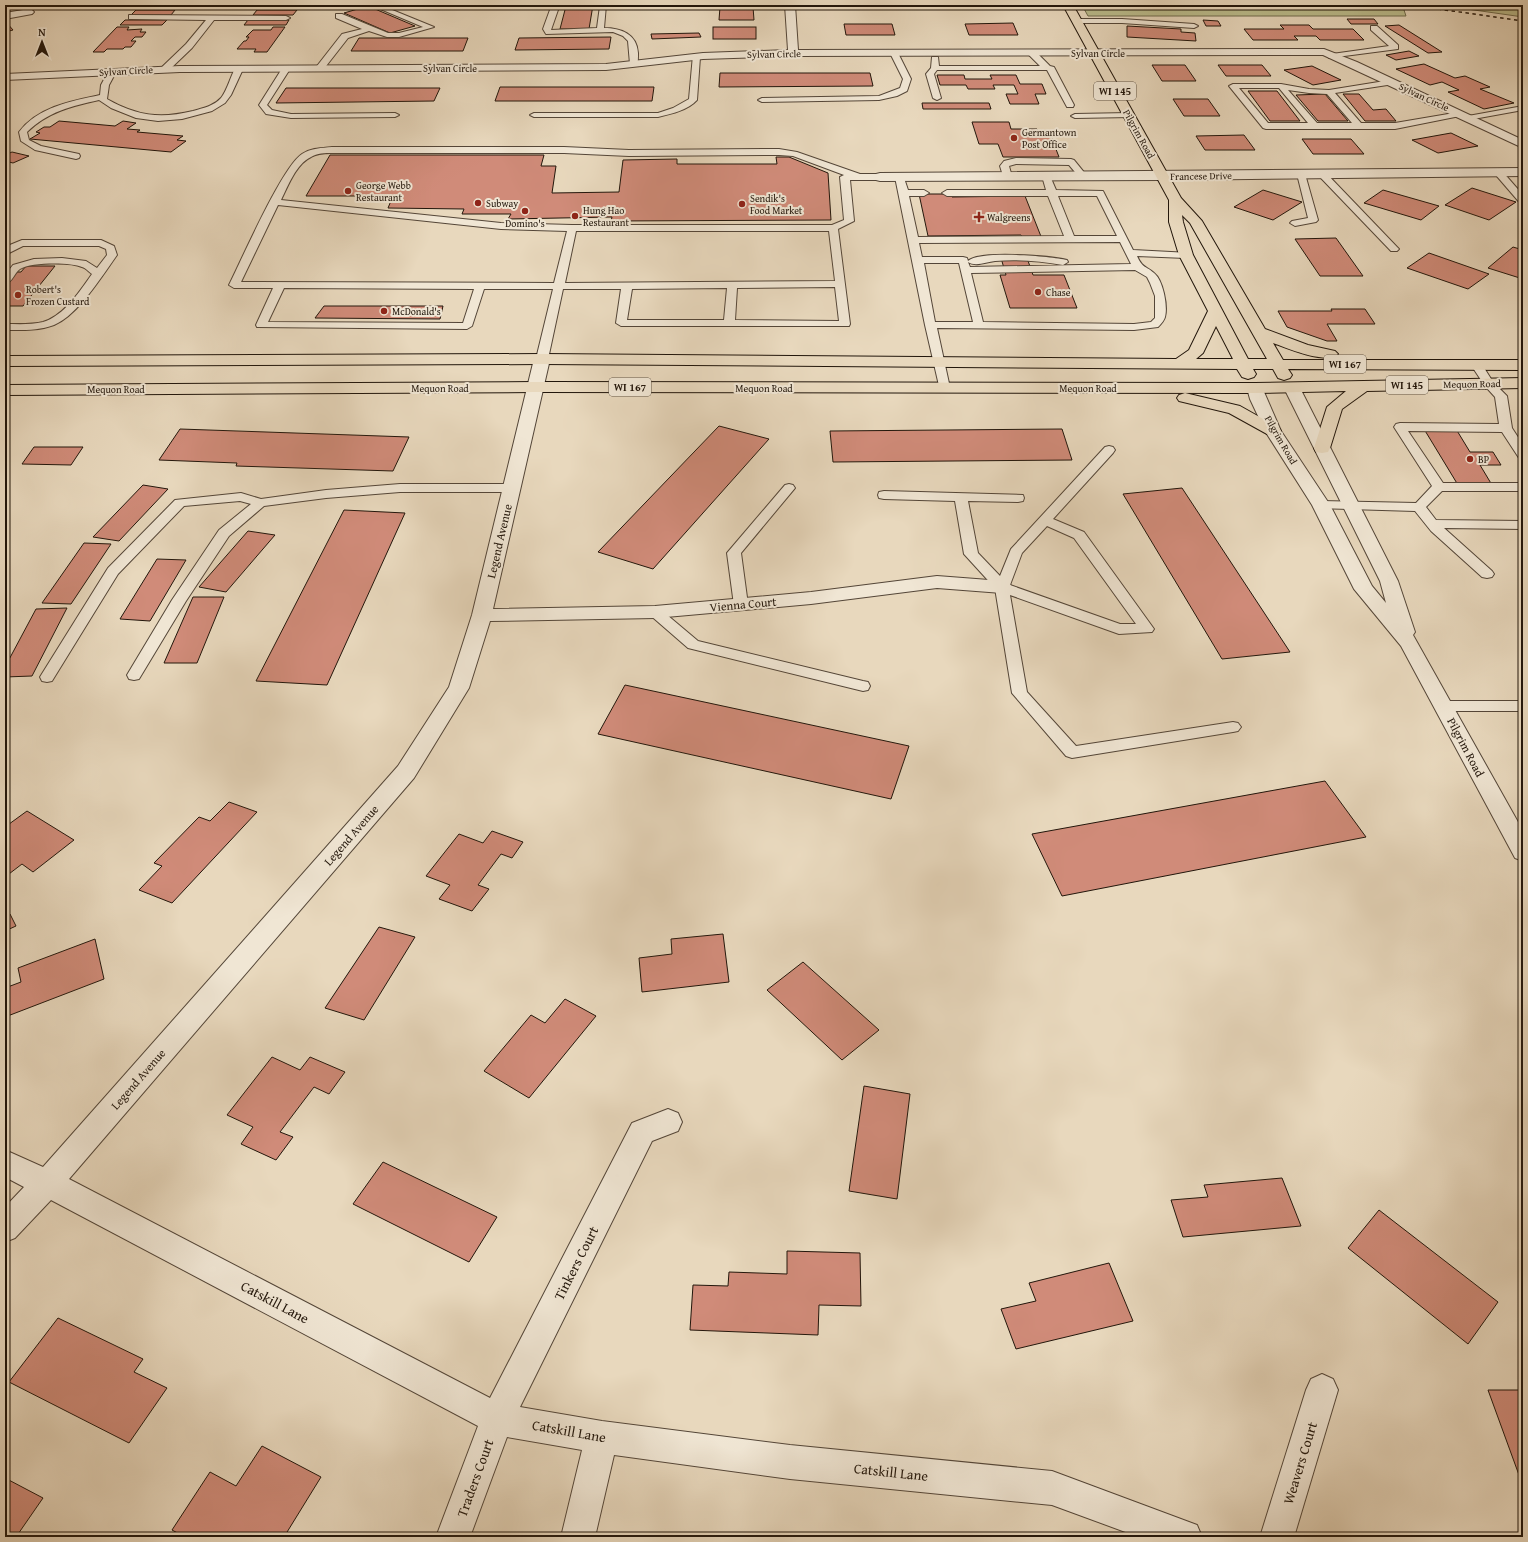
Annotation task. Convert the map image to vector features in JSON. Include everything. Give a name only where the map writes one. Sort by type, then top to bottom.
[{"type":"main road","name":"Pilgrim Road","points":[[1068,5],[1175,200],[1195,221],[1292,388]]},
{"type":"main road","name":"Pilgrim Road","points":[[1175,200],[1176,222],[1186,254],[1255,388]]},
{"type":"main road","points":[[1200,282],[1230,282]]},
{"type":"main road","points":[[1179,364],[1195,354],[1215,312]]},
{"type":"main road","name":"WI 145","points":[[1260,332],[1295,347],[1312,352],[1411,364]]},
{"type":"main road","name":"Mequon Road","points":[[5,360],[542,358],[1179,364],[1523,364]]},
{"type":"main road","name":"Mequon Road","points":[[5,390],[535,387],[1292,388],[1523,383]]},
{"type":"main road","points":[[1322,448],[1335,407],[1363,386]]},
{"type":"main road","points":[[1125,388],[1225,406],[1234,409],[1273,431]]},
{"type":"street","points":[[790,5],[793,53]]},
{"type":"street","points":[[5,16],[29,12]]},
{"type":"street","name":"Sylvan Circle","points":[[5,77],[165,69],[606,67],[696,57],[793,53],[1324,52],[1523,144]]},
{"type":"street","name":"Francese Drive","points":[[880,177],[1163,176],[1523,172]]},
{"type":"street","name":"Legend Avenue","points":[[5,1228],[47,1183],[406,772],[459,688],[482,615],[542,358]]},
{"type":"street","name":"Pilgrim Road","points":[[1255,388],[1258,399],[1273,431],[1321,505],[1364,589],[1409,643],[1523,852]]},
{"type":"street","name":"Pilgrim Road","points":[[1292,388],[1389,581],[1409,643]]},
{"type":"street","name":"Vienna Court","points":[[482,615],[655,612],[811,598],[936,582],[1002,587]]},
{"type":"street","name":"Tinkers Court","points":[[497,1419],[642,1132],[668,1122]]},
{"type":"street","name":"Catskill Lane","points":[[5,1163],[47,1183],[497,1419],[602,1437],[790,1462],[1052,1488],[1185,1537]]},
{"type":"street","name":"Weavers Court","points":[[1277,1537],[1322,1390]]},
{"type":"street","name":"Traders Court","points":[[453,1537],[497,1419]]},
{"type":"street","points":[[578,1537],[602,1437]]},
{"type":"lane","points":[[600,31],[604,6]]},
{"type":"lane","points":[[339,16],[387,35],[399,35],[430,27],[380,7]]},
{"type":"lane","points":[[555,7],[547,29],[549,32],[614,30],[629,35],[634,53],[634,64]]},
{"type":"lane","points":[[132,17],[286,18]]},
{"type":"lane","points":[[165,69],[189,46],[212,17]]},
{"type":"lane","points":[[1077,21],[1122,21],[1194,26]]},
{"type":"lane","points":[[1332,56],[1395,47],[1374,28]]},
{"type":"lane","points":[[320,68],[344,36],[369,29]]},
{"type":"lane","points":[[762,100],[879,98],[894,94],[904,88],[906,79],[894,53]]},
{"type":"lane","points":[[935,53],[935,68],[930,74],[937,98]]},
{"type":"lane","points":[[1032,53],[1047,68],[1051,69],[1070,105]]},
{"type":"lane","points":[[534,115],[658,115],[671,112],[685,106],[693,100],[696,57]]},
{"type":"lane","points":[[112,72],[105,85],[103,100],[119,110],[150,119],[179,118],[207,110],[223,100],[239,68]]},
{"type":"lane","points":[[286,68],[263,105],[269,112],[291,116],[394,114]]},
{"type":"lane","points":[[935,68],[1047,68]]},
{"type":"lane","points":[[1391,82],[1329,92],[1309,91],[1282,86],[1233,86],[1266,126],[1394,126],[1523,108]]},
{"type":"lane","points":[[1282,86],[1315,126]]},
{"type":"lane","points":[[1329,92],[1359,126]]},
{"type":"lane","points":[[76,156],[38,148],[24,141],[23,132],[32,122],[45,113],[70,103],[104,96]]},
{"type":"lane","points":[[1075,116],[1128,115]]},
{"type":"lane","points":[[841,284],[559,286],[234,285],[275,202],[304,156],[316,152],[332,150],[564,150],[624,153],[779,152],[794,154],[860,177]]},
{"type":"lane","points":[[1007,176],[1004,166],[1007,163],[1016,161],[1071,162],[1083,176]]},
{"type":"lane","points":[[1498,172],[1523,201]]},
{"type":"lane","points":[[1295,223],[1313,220],[1301,174]]},
{"type":"lane","points":[[1322,174],[1394,249]]},
{"type":"lane","points":[[1046,176],[1070,239]]},
{"type":"lane","points":[[275,202],[501,226],[572,228],[833,228],[849,221],[845,177],[880,177]]},
{"type":"lane","points":[[900,177],[915,240],[930,325],[944,388]]},
{"type":"lane","points":[[904,193],[924,193]]},
{"type":"lane","points":[[930,325],[1134,327],[1154,324],[1160,318],[1160,296],[1155,283],[1151,276],[1137,267],[1100,193],[947,193]]},
{"type":"lane","points":[[542,358],[572,228]]},
{"type":"lane","points":[[627,285],[621,323],[845,324],[833,228]]},
{"type":"lane","points":[[915,240],[1124,239]]},
{"type":"lane","points":[[5,252],[8,249],[22,243],[101,243],[111,248],[112,255],[68,310],[56,321],[37,327],[5,327]]},
{"type":"lane","points":[[1131,254],[1186,254]]},
{"type":"lane","points":[[918,260],[963,260],[979,326]]},
{"type":"lane","points":[[5,281],[17,267],[34,262],[62,261],[86,264],[97,273]]},
{"type":"lane","points":[[965,268],[978,261],[1062,262],[1086,267]]},
{"type":"lane","points":[[965,268],[1076,265]]},
{"type":"lane","points":[[965,268],[1051,273],[1086,267],[1137,267]]},
{"type":"lane","points":[[280,285],[261,325],[467,326],[480,286]]},
{"type":"lane","points":[[729,324],[732,285]]},
{"type":"lane","points":[[1477,364],[1489,384],[1500,396],[1506,428],[1523,455]]},
{"type":"lane","points":[[1439,487],[1400,426],[1506,428]]},
{"type":"lane","points":[[1109,450],[1016,552],[1002,587],[1020,693],[1072,752],[1233,727]]},
{"type":"lane","points":[[1321,505],[1419,507],[1439,487],[1523,487]]},
{"type":"lane","points":[[47,677],[113,571],[180,503],[241,497],[260,503],[326,494],[400,488],[512,488]]},
{"type":"lane","points":[[741,605],[734,553],[789,488]]},
{"type":"lane","points":[[884,495],[1018,498]]},
{"type":"lane","points":[[961,497],[971,554],[1002,587],[1119,629],[1147,629],[1079,535],[1045,520]]},
{"type":"lane","points":[[134,675],[179,600],[224,533],[260,503]]},
{"type":"lane","points":[[1419,507],[1432,524],[1487,574]]},
{"type":"lane","points":[[1432,524],[1523,525]]},
{"type":"lane","points":[[655,612],[693,645],[863,686]]},
{"type":"lane","points":[[1444,706],[1523,706]]},
{"type":"green space","points":[[1082,5],[1389,5],[1403,7],[1406,16],[1088,16]]},
{"type":"green space","points":[[1439,5],[1523,5],[1523,17]]},
{"type":"building","points":[[5,5],[28,5],[29,6],[5,10]]},
{"type":"building","points":[[593,5],[589,29],[560,29],[566,6]]},
{"type":"building","points":[[659,5],[705,5],[704,9],[658,9]]},
{"type":"building","points":[[368,6],[415,26],[390,33],[344,13]]},
{"type":"building","points":[[720,7],[753,7],[754,20],[719,20]]},
{"type":"building","points":[[136,10],[175,10],[171,15],[131,15]]},
{"type":"building","points":[[257,10],[297,10],[293,15],[253,15]]},
{"type":"building","points":[[1347,19],[1374,19],[1378,24],[1351,24]]},
{"type":"building","points":[[125,20],[167,20],[162,25],[120,25]]},
{"type":"building","points":[[248,20],[289,20],[286,25],[244,25]]},
{"type":"building","points":[[1203,20],[1218,21],[1221,26],[1206,26]]},
{"type":"building","points":[[6,22],[13,30],[5,32]]},
{"type":"building","points":[[1013,23],[1018,35],[969,35],[965,24]]},
{"type":"building","points":[[844,24],[892,24],[895,35],[846,35]]},
{"type":"building","points":[[1280,25],[1309,25],[1313,29],[1353,29],[1364,40],[1320,40],[1316,36],[1294,36],[1298,40],[1253,40],[1244,29],[1284,29]]},
{"type":"building","points":[[1399,25],[1442,52],[1428,53],[1385,26]]},
{"type":"building","points":[[1127,26],[1181,29],[1181,32],[1195,33],[1196,41],[1127,37]]},
{"type":"building","points":[[117,27],[129,27],[127,30],[142,29],[140,32],[146,32],[142,37],[135,37],[131,41],[136,41],[131,47],[125,47],[123,49],[107,49],[104,52],[93,52]]},
{"type":"building","points":[[273,27],[285,27],[267,52],[254,52],[256,49],[237,49],[244,41],[246,41],[249,37],[246,37],[253,30],[271,30]]},
{"type":"building","points":[[713,27],[756,27],[756,39],[713,39]]},
{"type":"building","points":[[699,33],[701,37],[652,39],[651,34]]},
{"type":"building","points":[[611,37],[609,49],[515,50],[519,38]]},
{"type":"building","points":[[359,38],[468,38],[463,51],[351,51]]},
{"type":"building","points":[[1409,51],[1419,56],[1396,60],[1386,55]]},
{"type":"building","points":[[1424,64],[1455,78],[1465,76],[1490,87],[1480,89],[1514,103],[1484,109],[1448,92],[1459,90],[1442,82],[1430,85],[1396,69]]},
{"type":"building","points":[[1152,65],[1185,65],[1196,81],[1162,81]]},
{"type":"building","points":[[1218,65],[1262,65],[1271,76],[1226,76]]},
{"type":"building","points":[[1312,66],[1341,80],[1313,85],[1284,70]]},
{"type":"building","points":[[720,73],[870,73],[873,86],[719,87]]},
{"type":"building","points":[[937,75],[964,75],[965,79],[992,79],[990,75],[1016,75],[1020,84],[1042,84],[1046,94],[1035,94],[1039,104],[1010,104],[1006,94],[1018,94],[1014,85],[993,85],[995,89],[968,89],[966,85],[940,85]]},
{"type":"building","points":[[500,87],[654,87],[652,101],[495,101]]},
{"type":"building","points":[[286,88],[440,88],[434,101],[276,103]]},
{"type":"building","points":[[1248,91],[1277,91],[1300,121],[1270,121]]},
{"type":"building","points":[[1325,94],[1348,121],[1318,121],[1296,95]]},
{"type":"building","points":[[1343,94],[1359,94],[1373,110],[1386,109],[1396,121],[1365,121]]},
{"type":"building","points":[[1173,99],[1208,99],[1220,116],[1184,116]]},
{"type":"building","points":[[922,103],[989,103],[991,109],[923,109]]},
{"type":"building","points":[[59,121],[115,126],[123,121],[136,123],[127,129],[140,130],[137,132],[183,136],[177,140],[186,141],[171,152],[30,139],[40,133],[36,132],[44,127],[50,127]]},
{"type":"building","name":"Germantown Post Office","points":[[972,122],[1009,122],[1011,129],[1037,129],[1038,132],[1049,131],[1059,157],[1003,157],[998,144],[979,144]]},
{"type":"building","points":[[1451,133],[1478,146],[1438,153],[1412,140]]},
{"type":"building","points":[[1244,135],[1255,150],[1205,150],[1196,136]]},
{"type":"building","points":[[1302,139],[1351,139],[1364,154],[1313,154]]},
{"type":"building","points":[[12,152],[29,156],[13,163],[5,161],[5,155]]},
{"type":"building","points":[[330,155],[544,155],[541,166],[556,166],[552,193],[619,192],[623,160],[677,159],[677,164],[777,164],[776,157],[789,157],[828,173],[831,220],[611,221],[612,217],[508,219],[511,214],[462,214],[464,209],[388,208],[393,196],[306,196]]},
{"type":"building","points":[[1472,188],[1516,202],[1489,220],[1445,205]]},
{"type":"building","points":[[1263,190],[1302,202],[1273,220],[1234,207]]},
{"type":"building","points":[[1383,190],[1439,206],[1421,220],[1364,203]]},
{"type":"building","name":"Walgreens","points":[[919,194],[951,194],[952,197],[1025,196],[1042,239],[1023,239],[1021,235],[928,236]]},
{"type":"building","points":[[1336,238],[1363,276],[1320,276],[1295,239]]},
{"type":"building","points":[[1513,247],[1523,250],[1523,279],[1488,268]]},
{"type":"building","points":[[1429,253],[1489,274],[1468,289],[1407,268]]},
{"type":"building","name":"Chase","points":[[1001,258],[1027,258],[1033,275],[1064,275],[1077,308],[1010,308],[1000,275],[1006,275]]},
{"type":"building","name":"Robert's Frozen Custard","points":[[26,266],[55,266],[23,306],[5,306],[5,285],[16,272],[21,272]]},
{"type":"building","points":[[324,306],[443,306],[440,319],[315,318]]},
{"type":"building","points":[[1331,309],[1365,309],[1375,324],[1327,324],[1337,341],[1327,341],[1287,327],[1278,311],[1332,311]]},
{"type":"building","points":[[719,426],[769,439],[653,569],[598,552]]},
{"type":"building","points":[[180,429],[409,437],[393,471],[236,466],[237,463],[159,460]]},
{"type":"building","points":[[1062,429],[1072,460],[833,462],[830,431]]},
{"type":"building","name":"BP","points":[[1424,429],[1456,429],[1470,452],[1493,452],[1501,465],[1480,465],[1492,485],[1458,485]]},
{"type":"building","points":[[34,447],[83,447],[71,465],[22,464]]},
{"type":"building","points":[[143,485],[168,489],[119,541],[93,537]]},
{"type":"building","points":[[1182,488],[1290,652],[1222,659],[1123,494]]},
{"type":"building","points":[[344,510],[405,513],[327,685],[256,681]]},
{"type":"building","points":[[248,531],[275,535],[226,592],[199,587]]},
{"type":"building","points":[[84,543],[111,544],[71,604],[42,603]]},
{"type":"building","points":[[157,559],[186,560],[150,621],[120,619]]},
{"type":"building","points":[[193,597],[224,597],[197,663],[164,663]]},
{"type":"building","points":[[67,608],[32,676],[5,677],[5,667],[36,609]]},
{"type":"building","points":[[625,685],[909,746],[891,799],[598,734]]},
{"type":"building","points":[[1325,781],[1366,837],[1062,896],[1032,834]]},
{"type":"building","points":[[229,802],[257,812],[172,903],[139,890],[162,866],[154,863],[199,817],[210,821]]},
{"type":"building","points":[[27,811],[74,840],[33,872],[22,864],[5,877],[5,827]]},
{"type":"building","points":[[492,831],[523,842],[512,858],[501,854],[478,885],[489,889],[472,911],[439,899],[450,885],[426,876],[459,834],[483,843]]},
{"type":"building","points":[[10,914],[16,926],[5,931],[5,916]]},
{"type":"building","points":[[379,927],[415,937],[364,1020],[325,1008]]},
{"type":"building","points":[[723,934],[729,982],[642,992],[639,958],[672,954],[671,939]]},
{"type":"building","points":[[95,939],[104,979],[5,1017],[5,988],[21,982],[18,968]]},
{"type":"building","points":[[803,962],[879,1030],[842,1060],[767,990]]},
{"type":"building","points":[[565,999],[596,1016],[529,1098],[484,1071],[531,1015],[545,1023]]},
{"type":"building","points":[[272,1057],[300,1070],[310,1057],[345,1072],[329,1094],[314,1087],[280,1132],[293,1137],[276,1160],[241,1144],[253,1127],[227,1115]]},
{"type":"building","points":[[864,1086],[910,1094],[897,1199],[849,1191]]},
{"type":"building","points":[[383,1162],[497,1217],[469,1262],[353,1204]]},
{"type":"building","points":[[1282,1178],[1301,1226],[1183,1237],[1171,1200],[1208,1197],[1204,1185]]},
{"type":"building","points":[[1379,1210],[1498,1302],[1468,1344],[1348,1248]]},
{"type":"building","points":[[787,1251],[860,1253],[861,1306],[819,1305],[818,1335],[690,1330],[693,1285],[728,1286],[729,1272],[787,1274]]},
{"type":"building","points":[[1109,1263],[1133,1321],[1016,1349],[1001,1309],[1036,1301],[1029,1283]]},
{"type":"building","points":[[58,1318],[143,1359],[134,1372],[167,1388],[129,1443],[9,1382]]},
{"type":"building","points":[[1488,1390],[1523,1390],[1523,1486]]},
{"type":"building","points":[[262,1446],[321,1477],[284,1537],[185,1537],[172,1530],[210,1472],[236,1486]]},
{"type":"building","points":[[5,1478],[43,1498],[16,1537],[5,1537]]},
{"type":"railway","points":[[1410,5],[1523,21]]},
{"type":"place","name":"Germantown Post Office","points":[[1014,138]]},
{"type":"place","name":"George Webb Restaurant","points":[[348,191]]},
{"type":"place","name":"Subway","points":[[478,203]]},
{"type":"place","name":"Sendik's Food Market","points":[[742,204]]},
{"type":"place","name":"Domino's","points":[[525,211]]},
{"type":"place","name":"Hung Hao Restaurant","points":[[575,216]]},
{"type":"place","name":"Walgreens","points":[[979,217]]},
{"type":"place","name":"Chase","points":[[1038,292]]},
{"type":"place","name":"Robert's Frozen Custard","points":[[18,295]]},
{"type":"place","name":"McDonald's","points":[[384,311]]},
{"type":"place","name":"BP","points":[[1470,459]]}]
